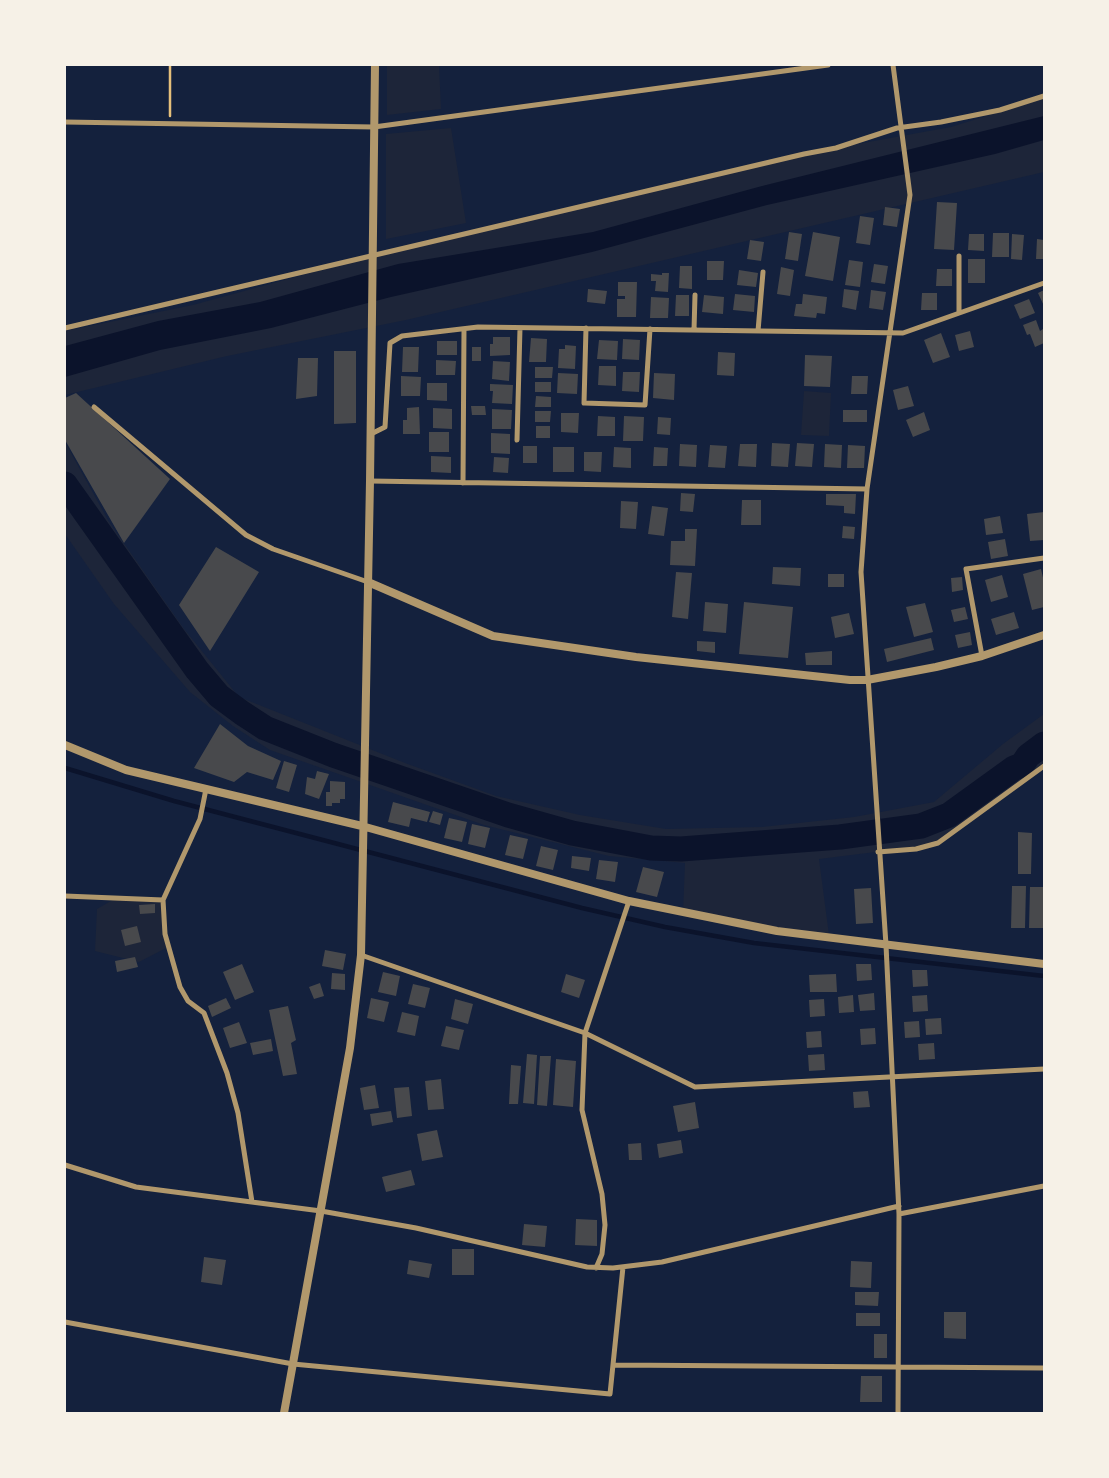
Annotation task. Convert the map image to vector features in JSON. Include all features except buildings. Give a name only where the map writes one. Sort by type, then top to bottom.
[{"type":"street","points":[[284,1413],[350,1048],[361,955],[371,434],[375,65]]},
{"type":"street","points":[[65,122],[374,127],[828,65]]},
{"type":"street","points":[[892,65],[900,136],[910,195],[867,489],[861,572],[878,852],[886,945],[899,1214],[898,1413]]},
{"type":"street","points":[[65,328],[372,260],[804,154],[836,148],[900,129],[1000,110],[1044,96]]},
{"type":"street","points":[[959,256],[959,313]]},
{"type":"street","points":[[758,331],[763,272]]},
{"type":"street","points":[[371,434],[385,427],[390,343],[402,336],[464,329],[520,328],[903,333],[1044,283]]},
{"type":"street","points":[[694,330],[695,295]]},
{"type":"street","points":[[517,440],[520,328]]},
{"type":"street","points":[[586,328],[584,403],[645,406],[650,329]]},
{"type":"street","points":[[463,483],[464,329]]},
{"type":"street","points":[[94,408],[246,535],[273,549],[368,582],[493,636],[636,657],[850,680],[867,680],[982,656],[1044,635]]},
{"type":"street","points":[[370,481],[867,489]]},
{"type":"street","points":[[982,656],[966,568],[1044,558]]},
{"type":"street","points":[[65,745],[126,770],[362,826],[629,901],[777,931],[1044,964]]},
{"type":"street","points":[[878,852],[916,849],[938,843],[1044,766]]},
{"type":"street","points":[[206,788],[200,819],[164,900],[165,934],[180,987],[188,1002],[204,1014],[227,1073],[238,1113],[252,1202]]},
{"type":"street","points":[[65,896],[164,900]]},
{"type":"street","points":[[596,1268],[602,1254],[605,1225],[602,1194],[582,1110],[585,1033],[629,901]]},
{"type":"street","points":[[361,955],[585,1033],[695,1087],[1044,1068]]},
{"type":"street","points":[[65,1165],[136,1187],[320,1211],[416,1228],[596,1268],[662,1262],[898,1206]]},
{"type":"street","points":[[899,1214],[1044,1186]]},
{"type":"street","points":[[65,1322],[293,1364],[610,1394],[623,1267]]},
{"type":"street","points":[[613,1365],[1044,1368]]},
{"type":"path","points":[[170,65],[170,124]]},
{"type":"shaded area","points":[[387,65],[439,65],[441,109],[387,115]]},
{"type":"shaded area","points":[[1044,98],[1044,172],[406,320],[227,356],[65,395],[65,331],[193,305],[354,261],[808,153],[951,127]]},
{"type":"shaded area","points":[[1044,116],[1044,140],[995,154],[767,205],[592,252],[391,297],[271,328],[160,350],[65,377],[65,346],[158,321],[260,302],[398,264],[593,232],[762,186]]},
{"type":"shaded area","points":[[451,128],[466,223],[386,239],[386,134]]},
{"type":"shaded area","points":[[804,391],[831,393],[829,436],[801,435]]},
{"type":"shaded area","points":[[65,442],[109,522],[184,629],[239,697],[405,763],[496,796],[580,815],[666,829],[762,827],[854,817],[934,802],[1003,744],[1044,714],[1044,766],[932,845],[819,859],[829,935],[683,913],[685,863],[609,856],[484,825],[270,750],[233,726],[190,692],[114,604],[65,534]]},
{"type":"shaded area","points":[[116,898],[163,900],[168,947],[139,962],[95,951],[97,909]]},
{"type":"waterway","points":[[65,484],[197,670],[219,696],[242,713],[265,728],[333,755],[508,815],[572,833],[651,848],[681,849],[840,837],[921,826],[949,815],[1014,768],[1022,765],[1028,756],[1044,744]]},
{"type":"waterway","points":[[65,768],[174,801],[582,908],[665,927],[754,943],[1044,976]]}]
